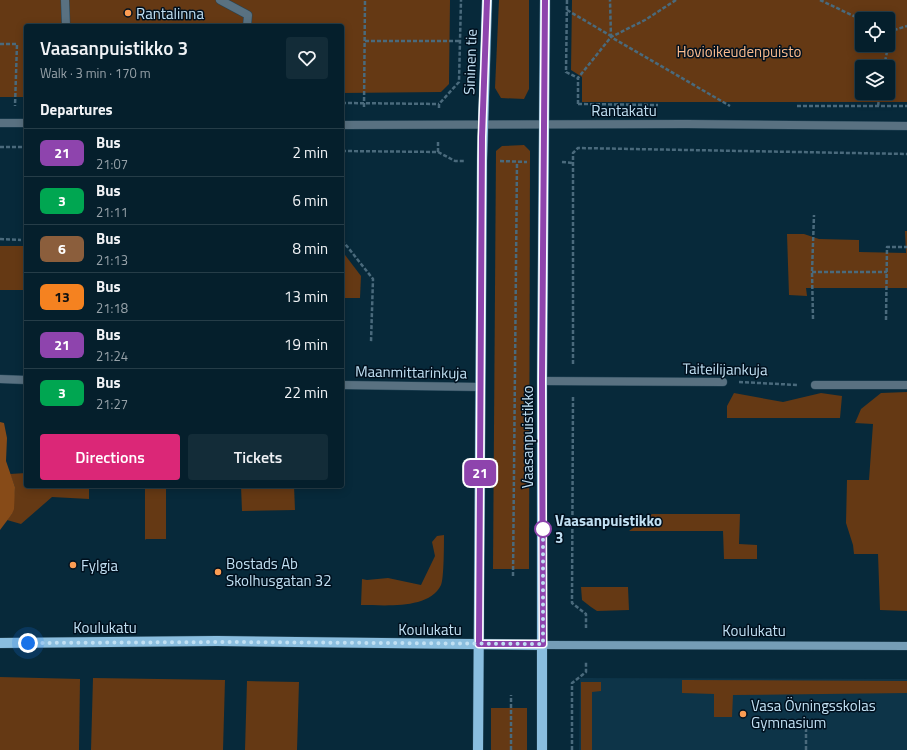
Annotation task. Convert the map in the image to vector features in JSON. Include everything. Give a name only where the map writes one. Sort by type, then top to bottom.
[{"type":"main road","name":"Sininen tie","points":[[483,125],[486,0]]},
{"type":"main road","points":[[545,0],[545,125]]},
{"type":"main road","points":[[478,750],[483,125]]},
{"type":"main road","name":"Vaasanpuistikko","points":[[542,750],[542,381],[545,125]]},
{"type":"main road","name":"Koulukatu","points":[[0,643],[229,642],[907,646]]},
{"type":"street","points":[[66,0],[66,24]]},
{"type":"street","points":[[220,0],[248,15],[247,24]]},
{"type":"street","points":[[0,123],[24,123]]},
{"type":"street","name":"Rantakatu","points":[[344,126],[687,124],[907,126]]},
{"type":"street","points":[[0,379],[24,380]]},
{"type":"street","name":"Taiteilijankuja","points":[[542,381],[723,382]]},
{"type":"street","name":"Maanmittarinkuja","points":[[344,385],[481,387]]},
{"type":"street","points":[[815,385],[907,385]]},
{"type":"path","points":[[364,125],[366,0]]},
{"type":"path","points":[[438,152],[439,104],[459,82],[461,0]]},
{"type":"path","points":[[567,0],[566,72],[578,78],[611,37],[646,20],[676,0]]},
{"type":"path","points":[[610,0],[611,37]]},
{"type":"path","points":[[820,0],[855,17]]},
{"type":"path","points":[[567,10],[730,106]]},
{"type":"path","points":[[895,29],[907,26]]},
{"type":"path","points":[[365,41],[460,41]]},
{"type":"path","points":[[0,44],[18,44],[14,123]]},
{"type":"path","points":[[878,106],[879,100]]},
{"type":"path","points":[[344,103],[439,104]]},
{"type":"path","points":[[0,147],[24,148]]},
{"type":"path","points":[[573,163],[573,153],[578,148],[907,154]]},
{"type":"path","points":[[344,151],[438,152],[455,161]]},
{"type":"path","points":[[514,576],[517,162]]},
{"type":"path","points":[[813,319],[812,272],[814,215]]},
{"type":"path","points":[[0,239],[21,240]]},
{"type":"path","points":[[344,243],[373,279],[370,342]]},
{"type":"path","points":[[886,320],[887,246],[907,247]]},
{"type":"path","points":[[812,272],[887,272]]},
{"type":"path","name":"Taiteilijankuja","points":[[723,382],[815,385]]},
{"type":"path","points":[[572,750],[572,683],[586,672]]},
{"type":"path","points":[[511,695],[511,750]]},
{"type":"path","points":[[806,729],[806,750]]},
{"type":"shaded area","points":[[0,422],[4,423],[7,438],[6,461],[15,487],[14,509],[0,530]]},
{"type":"shaded area","name":"Vasa Övningsskolas Gymnasium","points":[[580,678],[907,679],[907,750],[579,750]]},
{"type":"green space","points":[[0,0],[450,0],[449,84],[441,92],[344,93],[344,24],[24,24],[24,97],[0,97]]},
{"type":"green space","points":[[499,0],[529,0],[529,89],[524,99],[501,98],[495,88]]},
{"type":"green space","name":"Hovioikeudenpuisto","points":[[572,0],[907,0],[907,102],[582,102],[582,77],[571,70]]},
{"type":"green space","points":[[524,145],[530,151],[529,569],[493,569],[496,151],[502,146]]},
{"type":"green space","points":[[905,231],[907,231],[907,288],[806,288],[807,296],[789,295],[787,234],[804,234],[819,239],[859,240],[859,252],[906,253]]},
{"type":"green space","points":[[0,246],[24,246],[24,290],[0,290]]},
{"type":"green space","points":[[344,254],[361,276],[360,298],[344,298]]},
{"type":"green space","points":[[907,392],[907,611],[880,610],[878,554],[854,554],[853,545],[846,523],[847,480],[869,480],[873,424],[855,423],[861,409],[881,393]]},
{"type":"green space","points":[[734,393],[783,402],[821,393],[842,396],[840,418],[727,418],[727,406]]},
{"type":"green space","points":[[24,473],[24,488],[89,488],[89,499],[52,497],[21,524],[7,520],[12,514],[15,487],[10,474]]},
{"type":"green space","points":[[145,488],[166,488],[166,539],[145,540]]},
{"type":"green space","points":[[241,488],[294,488],[295,510],[242,511]]},
{"type":"green space","points":[[652,514],[740,514],[739,544],[757,545],[757,559],[724,559],[723,531],[629,531]]},
{"type":"green space","points":[[444,535],[442,581],[435,593],[427,599],[405,604],[361,605],[362,579],[388,578],[421,585],[435,556],[432,542],[437,536]]},
{"type":"green space","points":[[581,587],[628,587],[629,610],[597,611],[582,600]]},
{"type":"green space","points":[[0,677],[80,679],[79,750],[0,750]]},
{"type":"green space","points":[[93,678],[225,680],[223,750],[91,750]]},
{"type":"green space","points":[[682,680],[907,681],[907,693],[733,695],[732,717],[714,717],[714,694],[682,693]]},
{"type":"green space","points":[[247,681],[299,682],[297,750],[245,750]]},
{"type":"green space","points":[[581,682],[601,682],[601,691],[592,692],[592,750],[581,750]]},
{"type":"green space","points":[[491,708],[527,708],[527,750],[491,750]]},
{"type":"bus line","name":"21","points":[[487,0],[482,137],[479,644],[543,644],[542,381],[545,0]]},
{"type":"place","name":"Rantalinna","points":[[128,13]]},
{"type":"place","name":"Vaasanpuistikko 3","points":[[543,529]]},
{"type":"place","name":"Fylgia","points":[[73,565]]},
{"type":"place","name":"Bostads Ab Skolhusgatan 32","points":[[218,572]]},
{"type":"place","name":"Vasa Övningsskolas Gymnasium","points":[[743,714]]},
{"type":"route","points":[[28,643],[226,642],[543,644],[543,529]]}]
